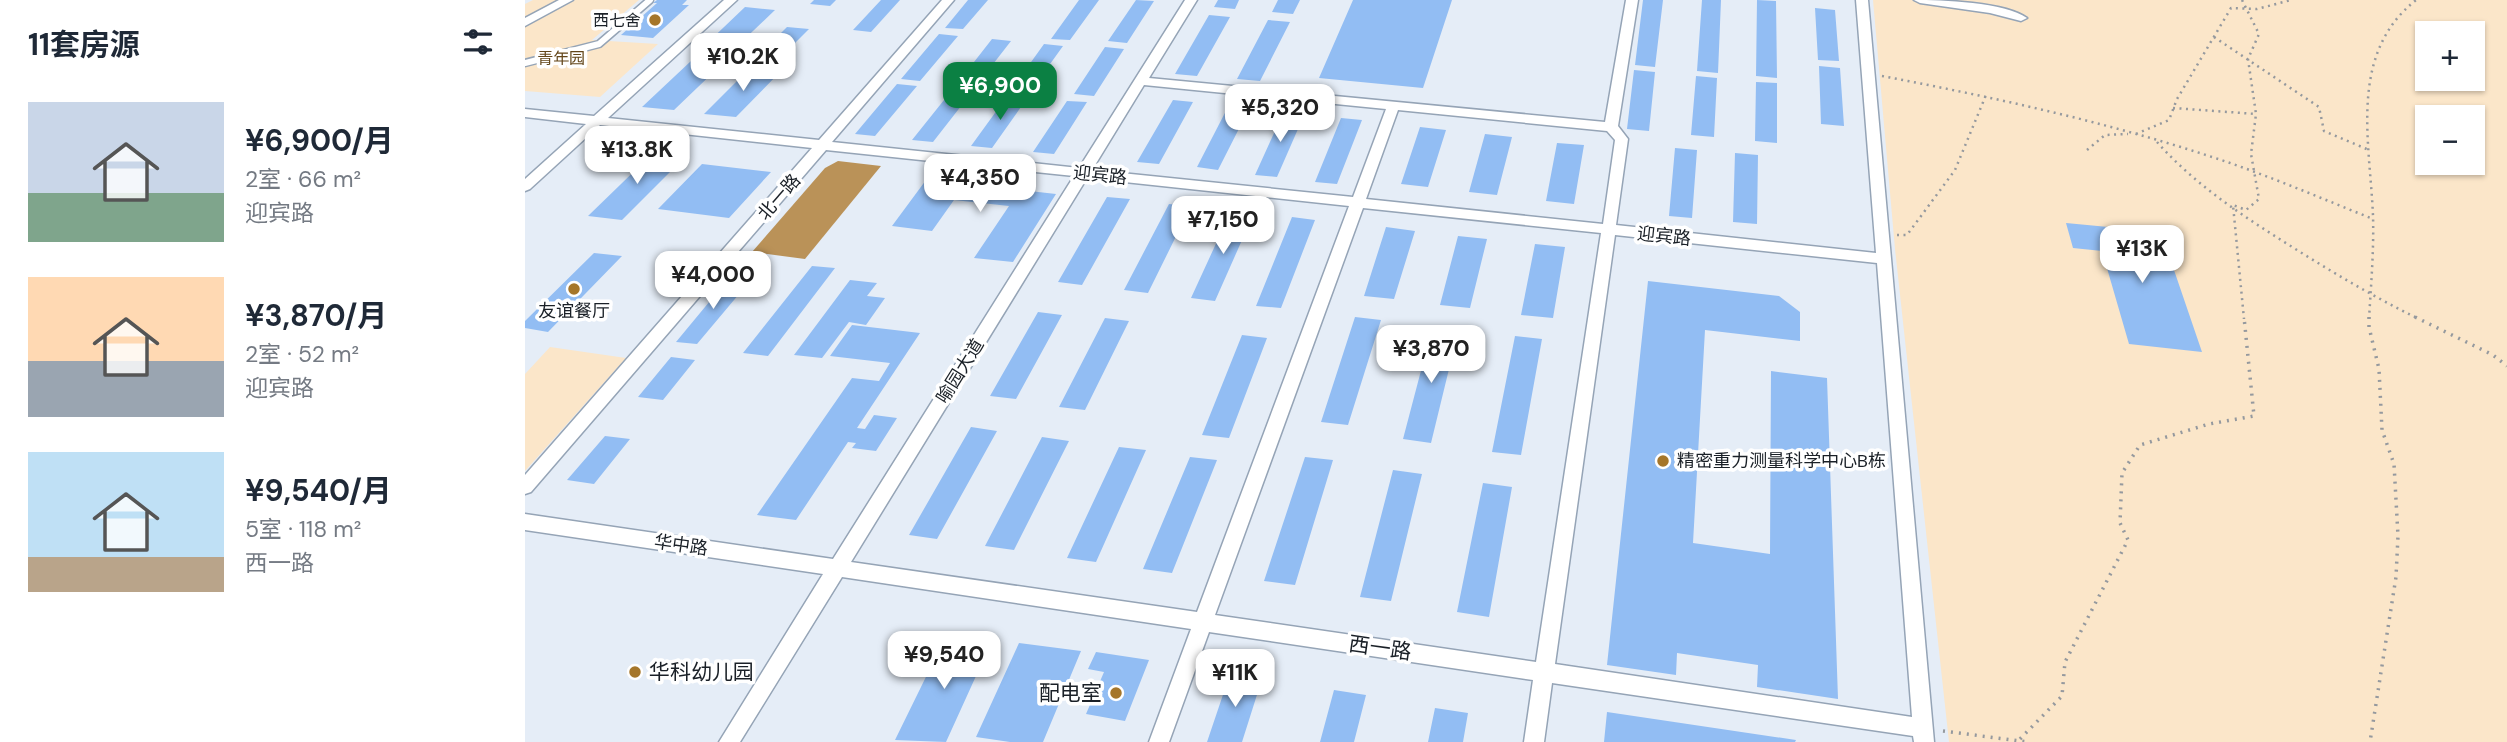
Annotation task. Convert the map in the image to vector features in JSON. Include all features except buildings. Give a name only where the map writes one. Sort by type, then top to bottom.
[{"type":"street","points":[[525,23],[567,0]]},
{"type":"street","points":[[525,186],[731,0]]},
{"type":"street","name":"北一路","points":[[525,487],[948,0]]},
{"type":"street","name":"喻园大道","points":[[729,742],[1191,0]]},
{"type":"street","points":[[1611,127],[1632,0]]},
{"type":"street","points":[[1862,0],[1923,735]]},
{"type":"street","points":[[1920,0],[1991,10],[2021,18]]},
{"type":"street","points":[[1140,81],[1611,127],[1622,139],[1534,742]]},
{"type":"street","points":[[1159,742],[1393,106]]},
{"type":"street","name":"迎宾路","points":[[525,113],[1884,259]]},
{"type":"street","name":"华中路","points":[[525,522],[837,568]]},
{"type":"street","name":"西一路","points":[[837,568],[1544,673],[1923,735]]},
{"type":"lane","points":[[525,62],[599,44],[650,0]]},
{"type":"path","points":[[2020,739],[2062,696],[2064,662],[2128,540],[2120,523],[2122,473],[2140,445],[2209,424],[2254,416],[2233,205],[2246,210],[2259,199],[2251,154],[2256,114],[2248,60],[2259,34],[2242,0]]},
{"type":"path","points":[[2087,150],[2105,135],[2135,134],[2169,120],[2173,108],[2231,8],[2257,9],[2291,0]]},
{"type":"path","points":[[2370,742],[2396,578],[2398,536],[2394,464],[2382,430],[2379,369],[2369,327],[2373,219],[2367,113],[2369,76],[2383,38],[2402,11],[2416,0]]},
{"type":"path","points":[[2214,37],[2319,107],[2324,131],[2369,150]]},
{"type":"path","points":[[1868,73],[1986,95],[2135,134],[2254,172],[2373,219]]},
{"type":"path","points":[[1882,233],[1907,235],[1955,170],[1986,95]]},
{"type":"path","points":[[2173,108],[2256,114]]},
{"type":"path","points":[[2155,140],[2180,168],[2234,212],[2370,295],[2493,355],[2507,366]]},
{"type":"path","points":[[1923,735],[2020,739],[2028,742]]},
{"type":"shaded area","points":[[525,0],[2507,0],[2507,742],[525,742]]},
{"type":"shaded area","points":[[838,161],[881,166],[805,259],[752,252],[825,168]]},
{"type":"green space","name":"青年园","points":[[533,0],[639,0],[592,40],[658,44],[600,97],[525,91],[525,4]]},
{"type":"green space","points":[[1873,0],[2507,0],[2507,742],[1949,742],[1895,249]]},
{"type":"green space","points":[[550,347],[626,358],[525,471],[525,374]]},
{"type":"place","name":"西七舍","points":[[655,20]]},
{"type":"place","name":"友谊餐厅","points":[[574,289]]},
{"type":"place","name":"精密重力测量科学中心B栋","points":[[1663,461]]},
{"type":"place","name":"华科幼儿园","points":[[635,672]]},
{"type":"place","name":"配电室","points":[[1116,693]]}]
